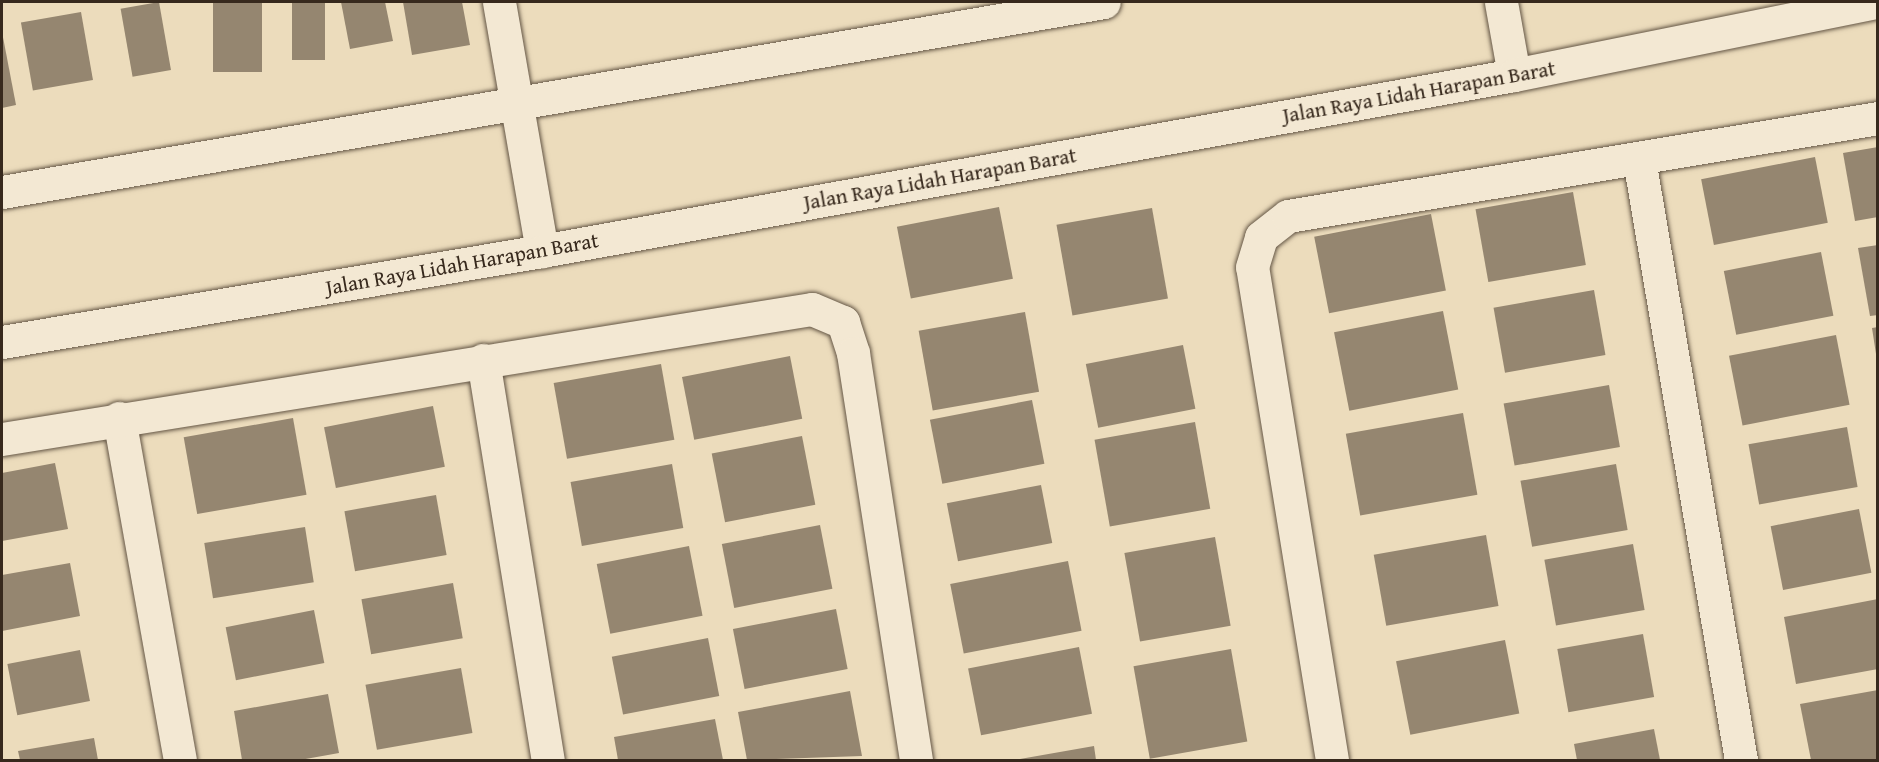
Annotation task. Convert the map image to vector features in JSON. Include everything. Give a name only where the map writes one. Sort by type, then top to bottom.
[{"type":"street","points":[[499,2],[542,251]]},
{"type":"street","points":[[2,192],[1104,2]]},
{"type":"street","points":[[1501,2],[1514,75]]},
{"type":"street","name":"Jalan Raya Lidah Harapan Barat","points":[[2,342],[542,251],[1514,75],[1877,2]]},
{"type":"street","points":[[1332,760],[1252,267],[1261,237],[1288,216],[1878,118]]},
{"type":"street","points":[[1639,159],[1741,760]]},
{"type":"street","points":[[2,439],[119,418],[812,309],[843,322],[853,354],[916,760]]},
{"type":"street","points":[[483,360],[548,760]]},
{"type":"street","points":[[119,418],[180,760]]},
{"type":"building","points":[[159,2],[171,70],[133,77],[121,9]]},
{"type":"building","points":[[213,2],[262,2],[262,72],[213,72]]},
{"type":"building","points":[[292,2],[325,2],[325,60],[292,60]]},
{"type":"building","points":[[341,2],[385,2],[393,41],[350,49]]},
{"type":"building","points":[[403,2],[462,2],[470,45],[412,55]]},
{"type":"building","points":[[81,12],[93,80],[33,91],[21,23]]},
{"type":"building","points":[[2,32],[16,105],[2,108]]},
{"type":"building","points":[[1878,147],[1878,217],[1855,221],[1843,153]]},
{"type":"building","points":[[1815,157],[1828,223],[1714,245],[1701,179]]},
{"type":"building","points":[[1573,192],[1586,265],[1488,282],[1476,209]]},
{"type":"building","points":[[999,207],[1013,279],[911,299],[897,227]]},
{"type":"building","points":[[1152,208],[1168,299],[1072,315],[1056,225]]},
{"type":"building","points":[[1431,214],[1446,291],[1329,313],[1314,237]]},
{"type":"building","points":[[1878,245],[1878,315],[1870,316],[1858,248]]},
{"type":"building","points":[[1821,252],[1833,316],[1736,335],[1724,271]]},
{"type":"building","points":[[1594,290],[1605,355],[1505,373],[1494,308]]},
{"type":"building","points":[[1443,311],[1458,390],[1349,411],[1334,332]]},
{"type":"building","points":[[1025,312],[1039,392],[933,411],[919,331]]},
{"type":"building","points":[[1878,327],[1878,354],[1876,354],[1872,328]]},
{"type":"building","points":[[1836,335],[1850,405],[1743,425],[1729,356]]},
{"type":"building","points":[[1183,345],[1195,409],[1098,428],[1086,364]]},
{"type":"building","points":[[790,356],[802,419],[694,440],[682,377]]},
{"type":"building","points":[[661,364],[674,440],[567,459],[554,383]]},
{"type":"building","points":[[1609,385],[1620,447],[1515,466],[1504,404]]},
{"type":"building","points":[[1032,400],[1044,464],[942,484],[930,420]]},
{"type":"building","points":[[433,406],[445,467],[336,488],[324,427]]},
{"type":"building","points":[[1463,413],[1477,495],[1360,515],[1346,434]]},
{"type":"building","points":[[293,418],[307,495],[197,514],[184,437]]},
{"type":"building","points":[[1195,422],[1210,509],[1110,526],[1095,440]]},
{"type":"building","points":[[1847,427],[1858,487],[1759,504],[1749,444]]},
{"type":"building","points":[[802,436],[815,505],[725,522],[712,454]]},
{"type":"building","points":[[55,463],[68,529],[2,541],[2,473]]},
{"type":"building","points":[[672,464],[683,528],[582,546],[571,482]]},
{"type":"building","points":[[1616,464],[1628,530],[1532,547],[1520,481]]},
{"type":"building","points":[[1041,485],[1052,543],[958,561],[947,503]]},
{"type":"building","points":[[436,495],[447,555],[355,571],[344,511]]},
{"type":"building","points":[[1859,509],[1871,573],[1783,590],[1771,526]]},
{"type":"building","points":[[820,525],[832,589],[734,608],[722,544]]},
{"type":"building","points":[[305,527],[314,582],[213,598],[204,543]]},
{"type":"building","points":[[1486,535],[1499,606],[1386,626],[1374,555]]},
{"type":"building","points":[[1215,537],[1231,626],[1140,642],[1124,553]]},
{"type":"building","points":[[1633,544],[1645,610],[1556,626],[1544,560]]},
{"type":"building","points":[[689,546],[703,616],[610,634],[597,564]]},
{"type":"building","points":[[1068,561],[1082,631],[964,654],[950,584]]},
{"type":"building","points":[[70,563],[80,616],[2,631],[2,575]]},
{"type":"building","points":[[453,583],[463,638],[371,654],[361,599]]},
{"type":"building","points":[[1878,599],[1878,669],[1796,684],[1784,617]]},
{"type":"building","points":[[836,609],[848,669],[745,689],[733,629]]},
{"type":"building","points":[[314,610],[324,663],[236,680],[226,627]]},
{"type":"building","points":[[1643,634],[1654,697],[1568,712],[1557,649]]},
{"type":"building","points":[[708,638],[719,696],[623,715],[612,657]]},
{"type":"building","points":[[1505,640],[1519,714],[1410,735],[1396,661]]},
{"type":"building","points":[[1079,647],[1092,714],[981,735],[968,669]]},
{"type":"building","points":[[1231,649],[1247,742],[1150,759],[1134,666]]},
{"type":"building","points":[[80,650],[90,701],[17,715],[7,664]]},
{"type":"building","points":[[461,668],[472,733],[377,750],[365,685]]},
{"type":"building","points":[[1878,690],[1878,760],[1811,760],[1800,704]]},
{"type":"building","points":[[850,691],[862,756],[747,760],[738,712]]},
{"type":"building","points":[[328,694],[339,753],[300,760],[242,760],[234,711]]},
{"type":"building","points":[[715,719],[723,760],[618,760],[614,737]]},
{"type":"building","points":[[1654,729],[1660,760],[1577,760],[1574,744]]},
{"type":"building","points":[[94,738],[98,760],[20,760],[18,751]]},
{"type":"building","points":[[1094,746],[1096,760],[1020,760],[1020,759]]}]
